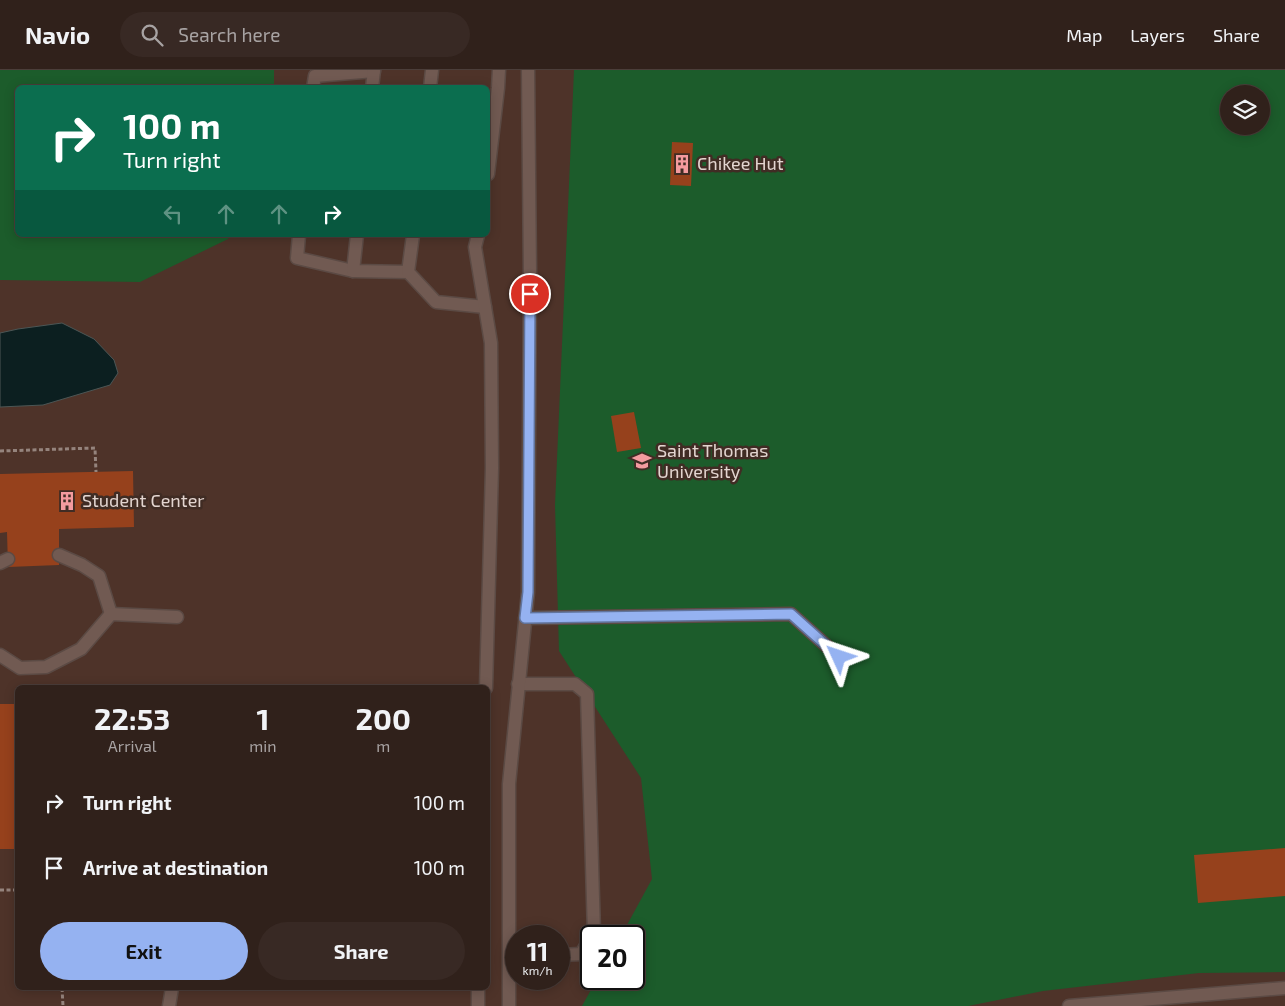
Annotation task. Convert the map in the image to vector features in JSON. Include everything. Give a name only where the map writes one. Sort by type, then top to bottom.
[{"type":"street","points":[[313,85],[314,76],[374,70],[372,85]]},
{"type":"street","points":[[430,85],[432,70]]},
{"type":"street","points":[[490,157],[499,70]]},
{"type":"street","points":[[512,925],[508,784],[528,592],[530,274],[528,70]]},
{"type":"street","points":[[300,237],[297,258],[353,271],[408,272],[436,302],[485,307]]},
{"type":"street","points":[[353,271],[357,237]]},
{"type":"street","points":[[408,272],[413,237]]},
{"type":"street","points":[[478,237],[476,247],[491,343],[492,468],[486,685]]},
{"type":"street","points":[[59,555],[82,565],[99,576],[111,614]]},
{"type":"street","points":[[111,614],[177,617]]},
{"type":"street","points":[[0,655],[20,668],[46,667],[81,649],[111,614]]},
{"type":"street","points":[[525,618],[791,614],[839,657]]},
{"type":"street","points":[[518,684],[575,684],[587,694],[594,925]]},
{"type":"street","points":[[1069,1006],[1285,988]]},
{"type":"street","points":[[169,1006],[172,990]]},
{"type":"street","points":[[478,990],[478,1006]]},
{"type":"street","points":[[509,1006],[510,990]]},
{"type":"path","points":[[0,451],[95,448],[96,472]]},
{"type":"path","points":[[0,890],[15,890]]},
{"type":"path","points":[[62,990],[63,1006]]},
{"type":"shaded area","name":"Saint Thomas University","points":[[0,70],[1285,70],[1285,1006],[0,1006]]},
{"type":"green space","points":[[0,70],[274,70],[274,85],[15,85],[15,237],[230,237],[140,282],[0,280]]},
{"type":"green space","name":"Saint Thomas University","points":[[574,70],[1285,70],[1285,972],[1199,973],[1043,991],[968,1006],[582,1006],[591,990],[645,990],[645,925],[627,925],[652,879],[641,778],[559,651],[555,505]]},
{"type":"water","points":[[62,323],[94,339],[114,360],[118,373],[110,385],[43,405],[0,407],[0,333]]},
{"type":"building","name":"Chikee Hut","points":[[672,142],[693,143],[691,186],[670,185]]},
{"type":"building","points":[[634,412],[641,448],[617,452],[611,416]]},
{"type":"building","name":"Student Center","points":[[133,471],[134,527],[59,529],[59,565],[8,567],[7,532],[0,533],[0,474]]},
{"type":"building","points":[[0,704],[15,704],[15,849],[0,849]]},
{"type":"building","points":[[1285,848],[1285,896],[1198,903],[1194,855]]},
{"type":"place","name":"Chikee Hut","points":[[682,164]]},
{"type":"place","name":"Saint Thomas University","points":[[642,461]]},
{"type":"place","name":"Student Center","points":[[67,501]]},
{"type":"route","points":[[530,294],[528,592],[525,618],[791,614],[839,657]]}]
